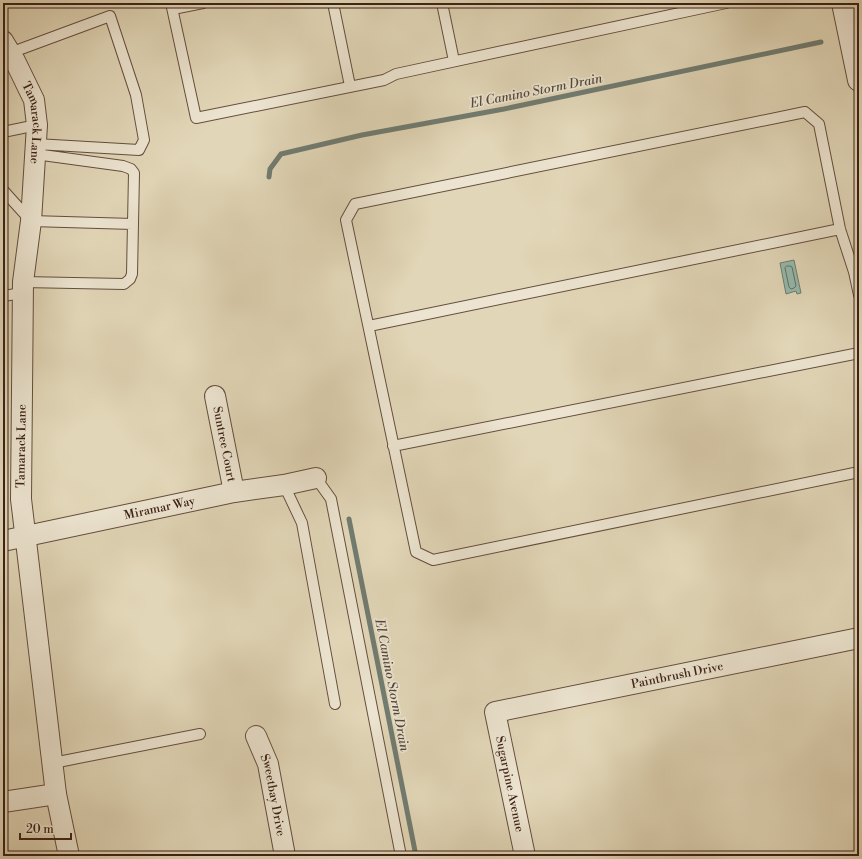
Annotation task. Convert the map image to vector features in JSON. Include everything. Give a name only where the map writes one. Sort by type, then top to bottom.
[{"type":"street","points":[[844,3],[859,80]]},
{"type":"street","name":"Tamarack Lane","points":[[7,47],[34,100],[36,141],[23,288],[20,499],[56,794],[69,856]]},
{"type":"street","name":"Suntree Court","points":[[215,396],[234,492]]},
{"type":"street","name":"Miramar Way","points":[[3,541],[234,492],[284,485],[316,478]]},
{"type":"street","name":"Paintbrush Drive","points":[[495,712],[859,638]]},
{"type":"street","name":"Sugarpine Avenue","points":[[495,712],[525,856]]},
{"type":"street","name":"Sweetbay Drive","points":[[256,736],[268,764],[285,856]]},
{"type":"street","points":[[3,802],[56,794]]},
{"type":"lane","points":[[203,3],[172,6],[196,118],[384,80],[396,74],[688,7],[726,3]]},
{"type":"lane","points":[[333,3],[350,86]]},
{"type":"lane","points":[[442,3],[454,61]]},
{"type":"lane","points":[[7,47],[110,16],[136,95],[144,140],[139,150],[36,141]]},
{"type":"lane","points":[[859,295],[857,272],[840,229],[819,124],[805,112],[355,204],[346,220],[416,552],[433,560],[859,472]]},
{"type":"lane","points":[[3,132],[123,166],[131,169],[134,173],[132,274],[130,279],[124,284],[23,288],[3,296]]},
{"type":"lane","points":[[3,190],[30,221],[133,224]]},
{"type":"lane","points":[[369,326],[840,229]]},
{"type":"lane","points":[[393,446],[859,353]]},
{"type":"lane","points":[[316,478],[330,499],[401,856]]},
{"type":"lane","points":[[284,485],[302,523],[335,704]]},
{"type":"lane","points":[[53,763],[200,734]]},
{"type":"water","points":[[794,260],[801,293],[797,294],[796,291],[786,294],[780,263]]},
{"type":"waterway","name":"El Camino Storm Drain","points":[[269,177],[270,169],[281,154],[362,135],[504,109],[821,42]]},
{"type":"waterway","name":"El Camino Storm Drain","points":[[349,519],[416,856]]}]
